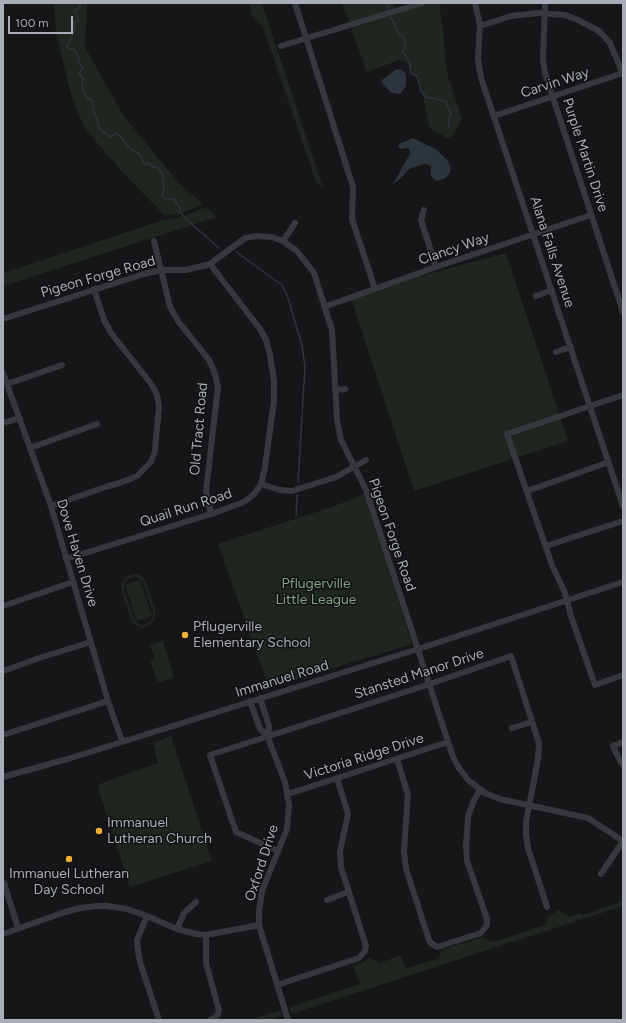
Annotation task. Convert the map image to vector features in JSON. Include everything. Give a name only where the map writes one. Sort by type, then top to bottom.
[{"type":"street","points":[[295,3],[353,187],[352,219],[375,289]]},
{"type":"street","points":[[281,46],[422,3]]},
{"type":"street","name":"Alana Falls Avenue","points":[[475,3],[480,26],[478,59],[481,78],[623,506]]},
{"type":"street","name":"Purple Martin Drive","points":[[545,3],[544,66],[623,312]]},
{"type":"street","points":[[480,26],[511,16],[545,13],[565,15],[598,30],[610,43],[623,74]]},
{"type":"street","name":"Carvin Way","points":[[494,116],[623,74]]},
{"type":"street","points":[[424,210],[421,220],[436,267]]},
{"type":"street","name":"Clancy Way","points":[[324,307],[436,267],[591,216]]},
{"type":"street","points":[[283,241],[295,223]]},
{"type":"street","name":"Pigeon Forge Road","points":[[3,319],[144,274],[161,270],[186,270],[210,264],[245,238],[257,236],[272,237],[283,241],[297,251],[314,273],[332,330],[337,420],[341,440],[366,490],[448,742],[459,768],[468,780],[480,790],[500,799],[588,818],[623,841]]},
{"type":"street","name":"Old Tract Road","points":[[154,241],[170,307],[178,321],[209,360],[215,374],[218,387],[206,491],[211,514]]},
{"type":"street","name":"Quail Run Road","points":[[66,559],[211,514],[244,502],[254,494],[261,484],[265,467],[274,401],[274,381],[270,354],[266,340],[260,329],[210,264]]},
{"type":"street","points":[[51,506],[108,486],[120,484],[137,476],[151,462],[155,451],[159,406],[158,395],[111,332],[104,320],[94,289]]},
{"type":"street","points":[[536,296],[552,290]]},
{"type":"street","points":[[556,352],[571,347]]},
{"type":"street","points":[[7,384],[62,365]]},
{"type":"street","name":"Dove Haven Drive","points":[[3,373],[51,506],[108,701],[122,741]]},
{"type":"street","points":[[336,390],[345,389]]},
{"type":"street","points":[[623,395],[507,434],[567,601],[595,685],[623,675]]},
{"type":"street","points":[[3,423],[20,418]]},
{"type":"street","points":[[30,448],[96,424]]},
{"type":"street","points":[[261,484],[280,490],[292,491],[336,476],[366,460]]},
{"type":"street","points":[[527,491],[609,462]]},
{"type":"street","points":[[546,546],[623,521]]},
{"type":"street","points":[[3,606],[73,582]]},
{"type":"street","name":"Immanuel Road","points":[[3,778],[418,649],[623,582]]},
{"type":"street","points":[[3,670],[92,642]]},
{"type":"street","name":"Stansted Manor Drive","points":[[278,851],[236,832],[210,755],[430,684],[511,656],[539,743],[538,759],[526,822],[528,848],[547,907]]},
{"type":"street","points":[[260,698],[269,726],[268,736]]},
{"type":"street","points":[[3,735],[108,701]]},
{"type":"street","points":[[250,701],[260,729],[268,736]]},
{"type":"street","points":[[512,728],[532,722]]},
{"type":"street","name":"Oxford Drive","points":[[268,736],[288,794],[289,805],[288,822],[262,891],[259,926],[288,1020]]},
{"type":"street","name":"Victoria Ridge Drive","points":[[288,794],[448,742]]},
{"type":"street","points":[[623,742],[613,746],[623,765]]},
{"type":"street","points":[[397,759],[408,795],[404,851],[406,869],[430,943],[437,947],[481,933],[487,925],[487,919],[468,861],[466,847],[468,817],[473,802],[480,790]]},
{"type":"street","points":[[277,985],[359,958],[363,955],[366,946],[348,892],[340,860],[340,852],[348,814],[337,778]]},
{"type":"street","points":[[600,874],[623,841]]},
{"type":"street","points":[[4,883],[18,928]]},
{"type":"street","points":[[327,900],[348,892]]},
{"type":"street","points":[[177,929],[184,913],[196,902]]},
{"type":"street","points":[[3,934],[62,913],[80,908],[96,906],[119,907],[148,916],[186,932],[206,935],[259,926]]},
{"type":"street","points":[[148,916],[138,940],[138,951],[140,962],[159,1020]]},
{"type":"street","points":[[206,935],[206,963],[219,1010],[217,1016],[210,1020]]},
{"type":"green space","points":[[54,3],[88,3],[85,47],[123,115],[178,182],[203,204],[181,214],[164,215],[125,175],[85,129],[71,95],[56,33]]},
{"type":"green space","points":[[249,3],[262,3],[323,188],[316,182],[263,27],[252,16]]},
{"type":"green space","points":[[342,3],[392,3],[397,9],[408,9],[428,3],[439,3],[447,73],[462,119],[452,136],[448,139],[429,127],[421,85],[408,63],[399,60],[367,72]]},
{"type":"green space","points":[[206,207],[217,217],[3,286],[3,273],[163,220],[179,218]]},
{"type":"green space","points":[[506,253],[568,441],[414,491],[350,295]]},
{"type":"green space","name":"Pflugerville Little League","points":[[365,494],[412,644],[269,688],[218,544],[332,507]]},
{"type":"green space","points":[[132,574],[140,575],[145,579],[155,609],[155,620],[143,628],[132,622],[122,592],[122,582],[126,577]],"holes":[[[134,576],[140,579],[143,583],[153,612],[153,618],[150,622],[144,625],[140,625],[135,620],[124,591],[125,582],[130,578]]]},
{"type":"green space","points":[[140,580],[152,616],[137,621],[125,585]]},
{"type":"green space","points":[[163,641],[174,677],[160,682],[157,681],[150,660],[155,659],[150,645]]},
{"type":"green space","points":[[171,736],[212,861],[130,887],[97,785],[158,763],[153,743]]},
{"type":"green space","points":[[623,901],[623,906],[291,1014],[289,1007],[360,984],[353,966],[370,958],[380,963],[401,955],[406,968],[438,959],[441,950],[482,937],[493,942],[544,925],[548,921],[548,916],[552,915],[558,910],[570,917],[580,913],[582,915]]},
{"type":"green space","points":[[281,1010],[282,1016],[268,1020],[248,1020]]},
{"type":"shaded area","points":[[400,69],[406,74],[406,86],[400,94],[392,93],[382,83],[382,80],[395,70]]},
{"type":"shaded area","points":[[413,138],[437,150],[447,160],[451,168],[446,178],[438,181],[435,180],[431,176],[431,167],[424,164],[409,169],[393,184],[410,154],[410,150],[408,148],[400,149],[398,147],[399,144]]},
{"type":"waterway","points":[[80,3],[80,7],[75,10],[78,19],[77,22],[73,22],[75,30],[67,47],[74,49],[83,68],[79,73],[83,79],[82,86],[87,98],[92,100],[98,125],[101,130],[110,137],[117,133],[131,149],[140,154],[144,164],[149,163],[152,167],[157,167],[162,173],[164,188],[162,196],[166,199],[175,200],[180,212],[186,219],[219,248]]},
{"type":"waterway","points":[[385,3],[389,6],[389,11]]},
{"type":"waterway","points":[[389,15],[395,24],[396,30],[404,38],[405,45],[403,52],[409,61],[411,73],[417,76],[421,91],[426,97],[445,101],[451,113],[448,123],[449,127]]},
{"type":"waterway","points":[[236,252],[282,285],[287,295],[302,345],[305,367],[298,482]]},
{"type":"waterway","points":[[296,516],[297,495]]},
{"type":"place","name":"Pflugerville Elementary School","points":[[185,635]]},
{"type":"place","name":"Immanuel Lutheran Church","points":[[99,831]]},
{"type":"place","name":"Immanuel Lutheran Day School","points":[[69,859]]}]
